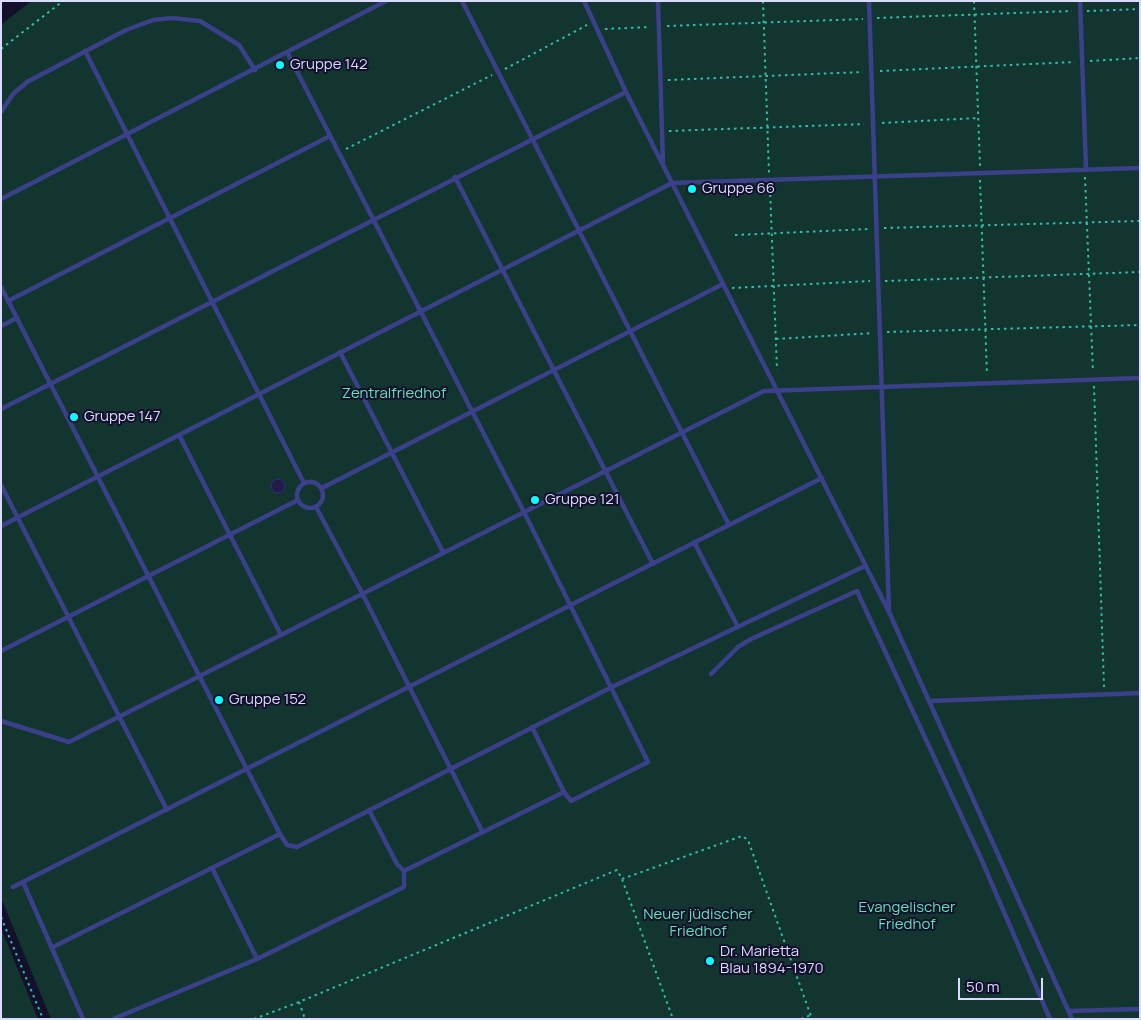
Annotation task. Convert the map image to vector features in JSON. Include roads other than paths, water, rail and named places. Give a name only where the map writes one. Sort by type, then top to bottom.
[{"type":"lane","points":[[2,198],[255,70],[386,1]]},
{"type":"lane","points":[[462,1],[729,525]]},
{"type":"lane","points":[[584,1],[626,92],[778,389],[889,612],[931,701],[1072,1019]]},
{"type":"lane","points":[[658,1],[663,164]]},
{"type":"lane","points":[[869,1],[889,612]]},
{"type":"lane","points":[[1080,1],[1085,169]]},
{"type":"lane","points":[[1,112],[13,94],[27,82],[126,30],[152,20],[172,18],[200,21],[239,45],[255,70]]},
{"type":"lane","points":[[85,52],[304,484]]},
{"type":"lane","points":[[287,52],[524,512],[648,762],[571,801],[564,792],[532,727]]},
{"type":"lane","points":[[1,409],[373,218],[626,92]]},
{"type":"lane","points":[[8,301],[330,136]]},
{"type":"lane","points":[[1,526],[672,183],[1140,168]]},
{"type":"lane","points":[[455,177],[652,564]]},
{"type":"lane","points":[[322,488],[553,370],[724,286]]},
{"type":"lane","points":[[1,287],[287,845],[297,847],[612,687],[865,566]]},
{"type":"lane","points":[[1,326],[17,318]]},
{"type":"lane","points":[[340,352],[443,552]]},
{"type":"lane","points":[[1,721],[69,742],[764,391],[778,389],[1140,378]]},
{"type":"lane","points":[[179,435],[281,635]]},
{"type":"lane","points":[[13,887],[822,478]]},
{"type":"lane","points":[[298,500],[299,489],[304,484],[316,483],[322,488]]},
{"type":"lane","points":[[1,485],[166,810]]},
{"type":"lane","points":[[298,500],[304,506],[316,507],[322,501],[322,488]]},
{"type":"lane","points":[[1,652],[298,500]]},
{"type":"lane","points":[[316,507],[362,593],[482,831]]},
{"type":"lane","points":[[694,542],[738,627]]},
{"type":"lane","points":[[711,674],[738,647],[751,639],[857,591],[979,854],[1050,1019]]},
{"type":"lane","points":[[931,701],[1140,693]]},
{"type":"lane","points":[[404,871],[564,792]]},
{"type":"lane","points":[[113,1019],[257,959],[404,887],[404,871],[397,864],[369,810]]},
{"type":"lane","points":[[53,947],[280,834]]},
{"type":"lane","points":[[212,868],[257,959]]},
{"type":"lane","points":[[23,882],[83,1019]]},
{"type":"lane","points":[[1069,1012],[1140,1009]]},
{"type":"place","name":"Gruppe 142","points":[[280,65]]},
{"type":"place","name":"Gruppe 66","points":[[692,189]]},
{"type":"place","name":"Gruppe 147","points":[[74,417]]},
{"type":"place","name":"Gruppe 121","points":[[535,500]]},
{"type":"place","name":"Gruppe 152","points":[[219,700]]},
{"type":"place","name":"Dr. Marietta Blau 1894-1970","points":[[710,961]]},
{"type":"park label","name":"Zentralfriedhof","points":[[394,394]]},
{"type":"park label","name":"Evangelischer Friedhof","points":[[907,916]]},
{"type":"park label","name":"Neuer jüdischer Friedhof","points":[[698,924]]}]
